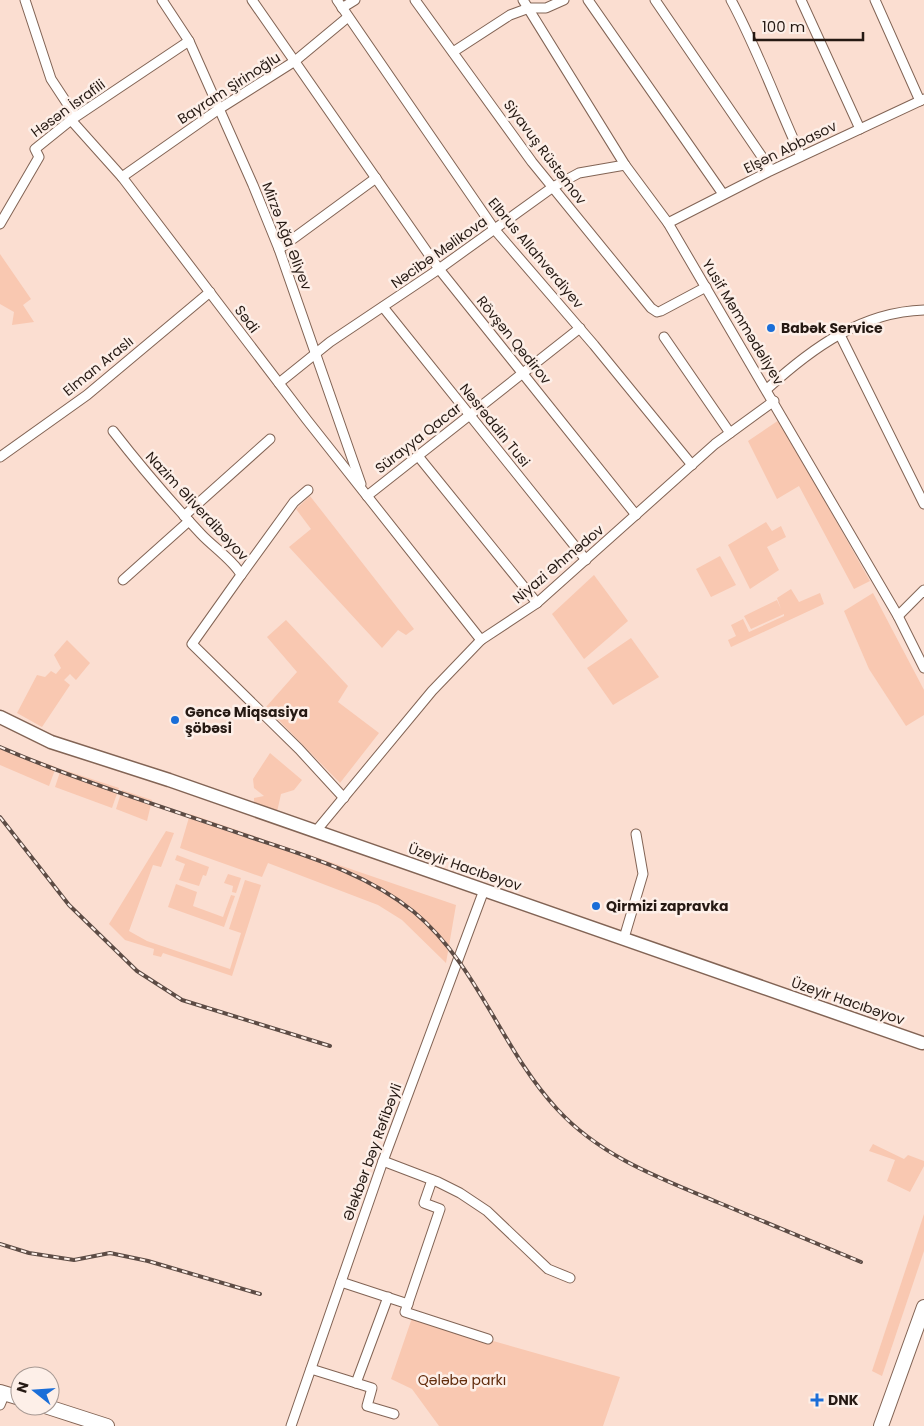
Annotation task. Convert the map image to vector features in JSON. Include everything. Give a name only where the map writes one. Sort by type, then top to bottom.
[{"type":"main road","name":"Üzeyir Hacıbəyov","points":[[0,717],[50,742],[316,831],[923,1043]]},
{"type":"main road","points":[[881,1426],[924,1307]]},
{"type":"main road","points":[[60,1411],[107,1426]]},
{"type":"street","name":"Sədi","points":[[25,0],[52,80],[74,114],[71,120],[122,177],[365,494],[481,640]]},
{"type":"street","name":"Mirzə Ağa Əliyev","points":[[162,0],[189,41],[279,249],[365,494]]},
{"type":"street","name":"Rövşən Qədirov","points":[[252,0],[439,269],[636,515]]},
{"type":"street","name":"Elbrus Allahverdiyev","points":[[337,0],[496,230],[692,464]]},
{"type":"street","points":[[342,8],[355,0]]},
{"type":"street","name":"Siyavuş Rüstəmov","points":[[415,0],[553,187],[651,308],[657,312],[661,311],[706,286]]},
{"type":"street","points":[[453,52],[526,4],[546,8],[564,0]]},
{"type":"street","points":[[588,0],[723,194]]},
{"type":"street","points":[[655,0],[772,170]]},
{"type":"street","points":[[731,0],[750,35],[779,108],[801,156]]},
{"type":"street","points":[[801,0],[860,129]]},
{"type":"street","points":[[875,0],[922,100]]},
{"type":"street","name":"Yusif Məmmədəliyev","points":[[526,4],[625,165],[668,223],[706,286],[898,616],[924,668]]},
{"type":"street","name":"Bayram Şirinoğlu","points":[[122,177],[219,109],[295,61],[348,17]]},
{"type":"street","name":"Həsən İsrafili","points":[[0,224],[39,157],[35,149],[71,120],[189,41]]},
{"type":"street","name":"Elşən Abbasov","points":[[668,223],[772,170],[922,100]]},
{"type":"street","name":"Nəcibə Məlikova","points":[[279,383],[316,352],[496,230],[553,187],[579,173],[625,165]]},
{"type":"street","points":[[279,249],[376,178]]},
{"type":"street","name":"Elman Araslı","points":[[0,456],[86,395],[210,292]]},
{"type":"street","name":"Nəsrəddin Tusi","points":[[383,306],[586,560]]},
{"type":"street","points":[[767,388],[802,357],[839,334],[882,316],[924,310]]},
{"type":"street","name":"Sürayya Qacar","points":[[365,494],[418,456],[580,328]]},
{"type":"street","points":[[839,334],[924,504]]},
{"type":"street","points":[[664,337],[730,433]]},
{"type":"street","name":"Niyazi Əhmədov","points":[[316,831],[432,692],[481,640],[536,604],[692,464],[774,401]]},
{"type":"street","name":"Nazim Əliverdibəyov","points":[[113,430],[149,477],[186,518],[238,570],[241,576],[192,644],[299,749],[344,798]]},
{"type":"street","points":[[123,580],[270,439]]},
{"type":"street","points":[[418,456],[536,604]]},
{"type":"street","points":[[241,576],[294,502],[308,490]]},
{"type":"street","points":[[898,616],[924,590]]},
{"type":"street","points":[[624,938],[644,874],[636,834]]},
{"type":"street","name":"Ələkbər bəy Rəfibəyli","points":[[291,1426],[383,1161],[484,890]]},
{"type":"street","points":[[383,1161],[432,1180],[487,1211],[548,1269],[570,1278]]},
{"type":"street","points":[[432,1180],[424,1203],[440,1209],[405,1312],[488,1339]]},
{"type":"street","points":[[341,1282],[408,1304]]},
{"type":"street","points":[[356,1383],[388,1297]]},
{"type":"street","points":[[311,1369],[372,1388],[367,1406],[394,1414]]},
{"type":"green space","points":[[0,254],[31,299],[23,305],[34,322],[12,325],[14,312],[0,304]]},
{"type":"green space","points":[[779,420],[870,581],[854,589],[799,486],[777,499],[748,441]]},
{"type":"green space","points":[[310,496],[414,629],[406,635],[398,630],[382,648],[289,547],[311,529],[296,509]]},
{"type":"green space","points":[[766,522],[772,531],[781,526],[786,537],[767,547],[779,570],[750,589],[728,545]]},
{"type":"green space","points":[[720,556],[736,585],[711,597],[696,569]]},
{"type":"green space","points":[[594,575],[628,621],[584,659],[552,614]]},
{"type":"green space","points":[[791,589],[799,602],[820,593],[824,604],[731,647],[728,640],[736,636],[731,625],[743,619],[749,632],[784,616],[784,614],[751,629],[744,616],[777,600],[781,609],[777,598]]},
{"type":"green space","points":[[873,593],[924,690],[924,715],[906,726],[869,669],[844,611]]},
{"type":"green space","points":[[286,620],[348,686],[338,702],[379,733],[340,783],[266,707],[297,672],[267,637]]},
{"type":"green space","points":[[631,638],[659,677],[613,705],[587,668]]},
{"type":"green space","points":[[67,640],[90,663],[76,680],[70,674],[64,680],[70,685],[42,727],[17,713],[37,675],[45,677],[51,671],[56,674],[61,668],[54,655]]},
{"type":"green space","points":[[0,747],[56,767],[49,786],[0,765]]},
{"type":"green space","points":[[270,753],[302,780],[294,790],[281,794],[277,812],[254,805],[254,798],[264,796],[254,788],[253,779]]},
{"type":"green space","points":[[61,769],[119,788],[112,808],[55,787]]},
{"type":"green space","points":[[122,790],[152,800],[147,821],[116,809]]},
{"type":"green space","points":[[190,814],[456,905],[446,963],[402,920],[378,905],[268,863],[262,877],[180,848]]},
{"type":"green space","points":[[166,831],[174,833],[161,867],[153,865],[129,931],[147,941],[230,969],[241,933],[229,929],[245,880],[261,885],[232,976],[163,953],[161,957],[153,955],[154,949],[125,940],[109,924]]},
{"type":"green space","points":[[177,855],[209,867],[206,876],[203,875],[199,886],[179,880],[185,864],[175,860]]},
{"type":"green space","points":[[228,874],[241,878],[236,893],[232,892],[233,886],[224,883]]},
{"type":"green space","points":[[176,884],[197,892],[193,906],[223,917],[231,895],[235,896],[224,927],[168,907]]},
{"type":"green space","points":[[873,1144],[904,1159],[908,1155],[924,1161],[924,1166],[910,1192],[887,1181],[895,1160],[869,1151]]},
{"type":"green space","points":[[924,1214],[924,1251],[882,1376],[872,1371]]},
{"type":"green space","name":"Qələbə parkı","points":[[412,1318],[620,1377],[603,1426],[439,1426],[412,1389],[391,1379]]},
{"type":"railway","points":[[0,747],[93,783],[314,859],[376,886],[414,912],[436,933],[473,982],[537,1085],[557,1109],[592,1140],[611,1153],[652,1174],[861,1262]]},
{"type":"railway","points":[[0,817],[69,905],[137,971],[182,1000],[330,1046]]},
{"type":"railway","points":[[0,1244],[29,1253],[74,1260],[110,1253],[148,1261],[260,1294]]},
{"type":"place","name":"Babək Service","points":[[771,328]]},
{"type":"place","name":"Gəncə Miqsasiya şöbəsi","points":[[175,720]]},
{"type":"place","name":"Qirmizi zapravka","points":[[596,906]]},
{"type":"place","name":"DNK","points":[[817,1400]]}]
